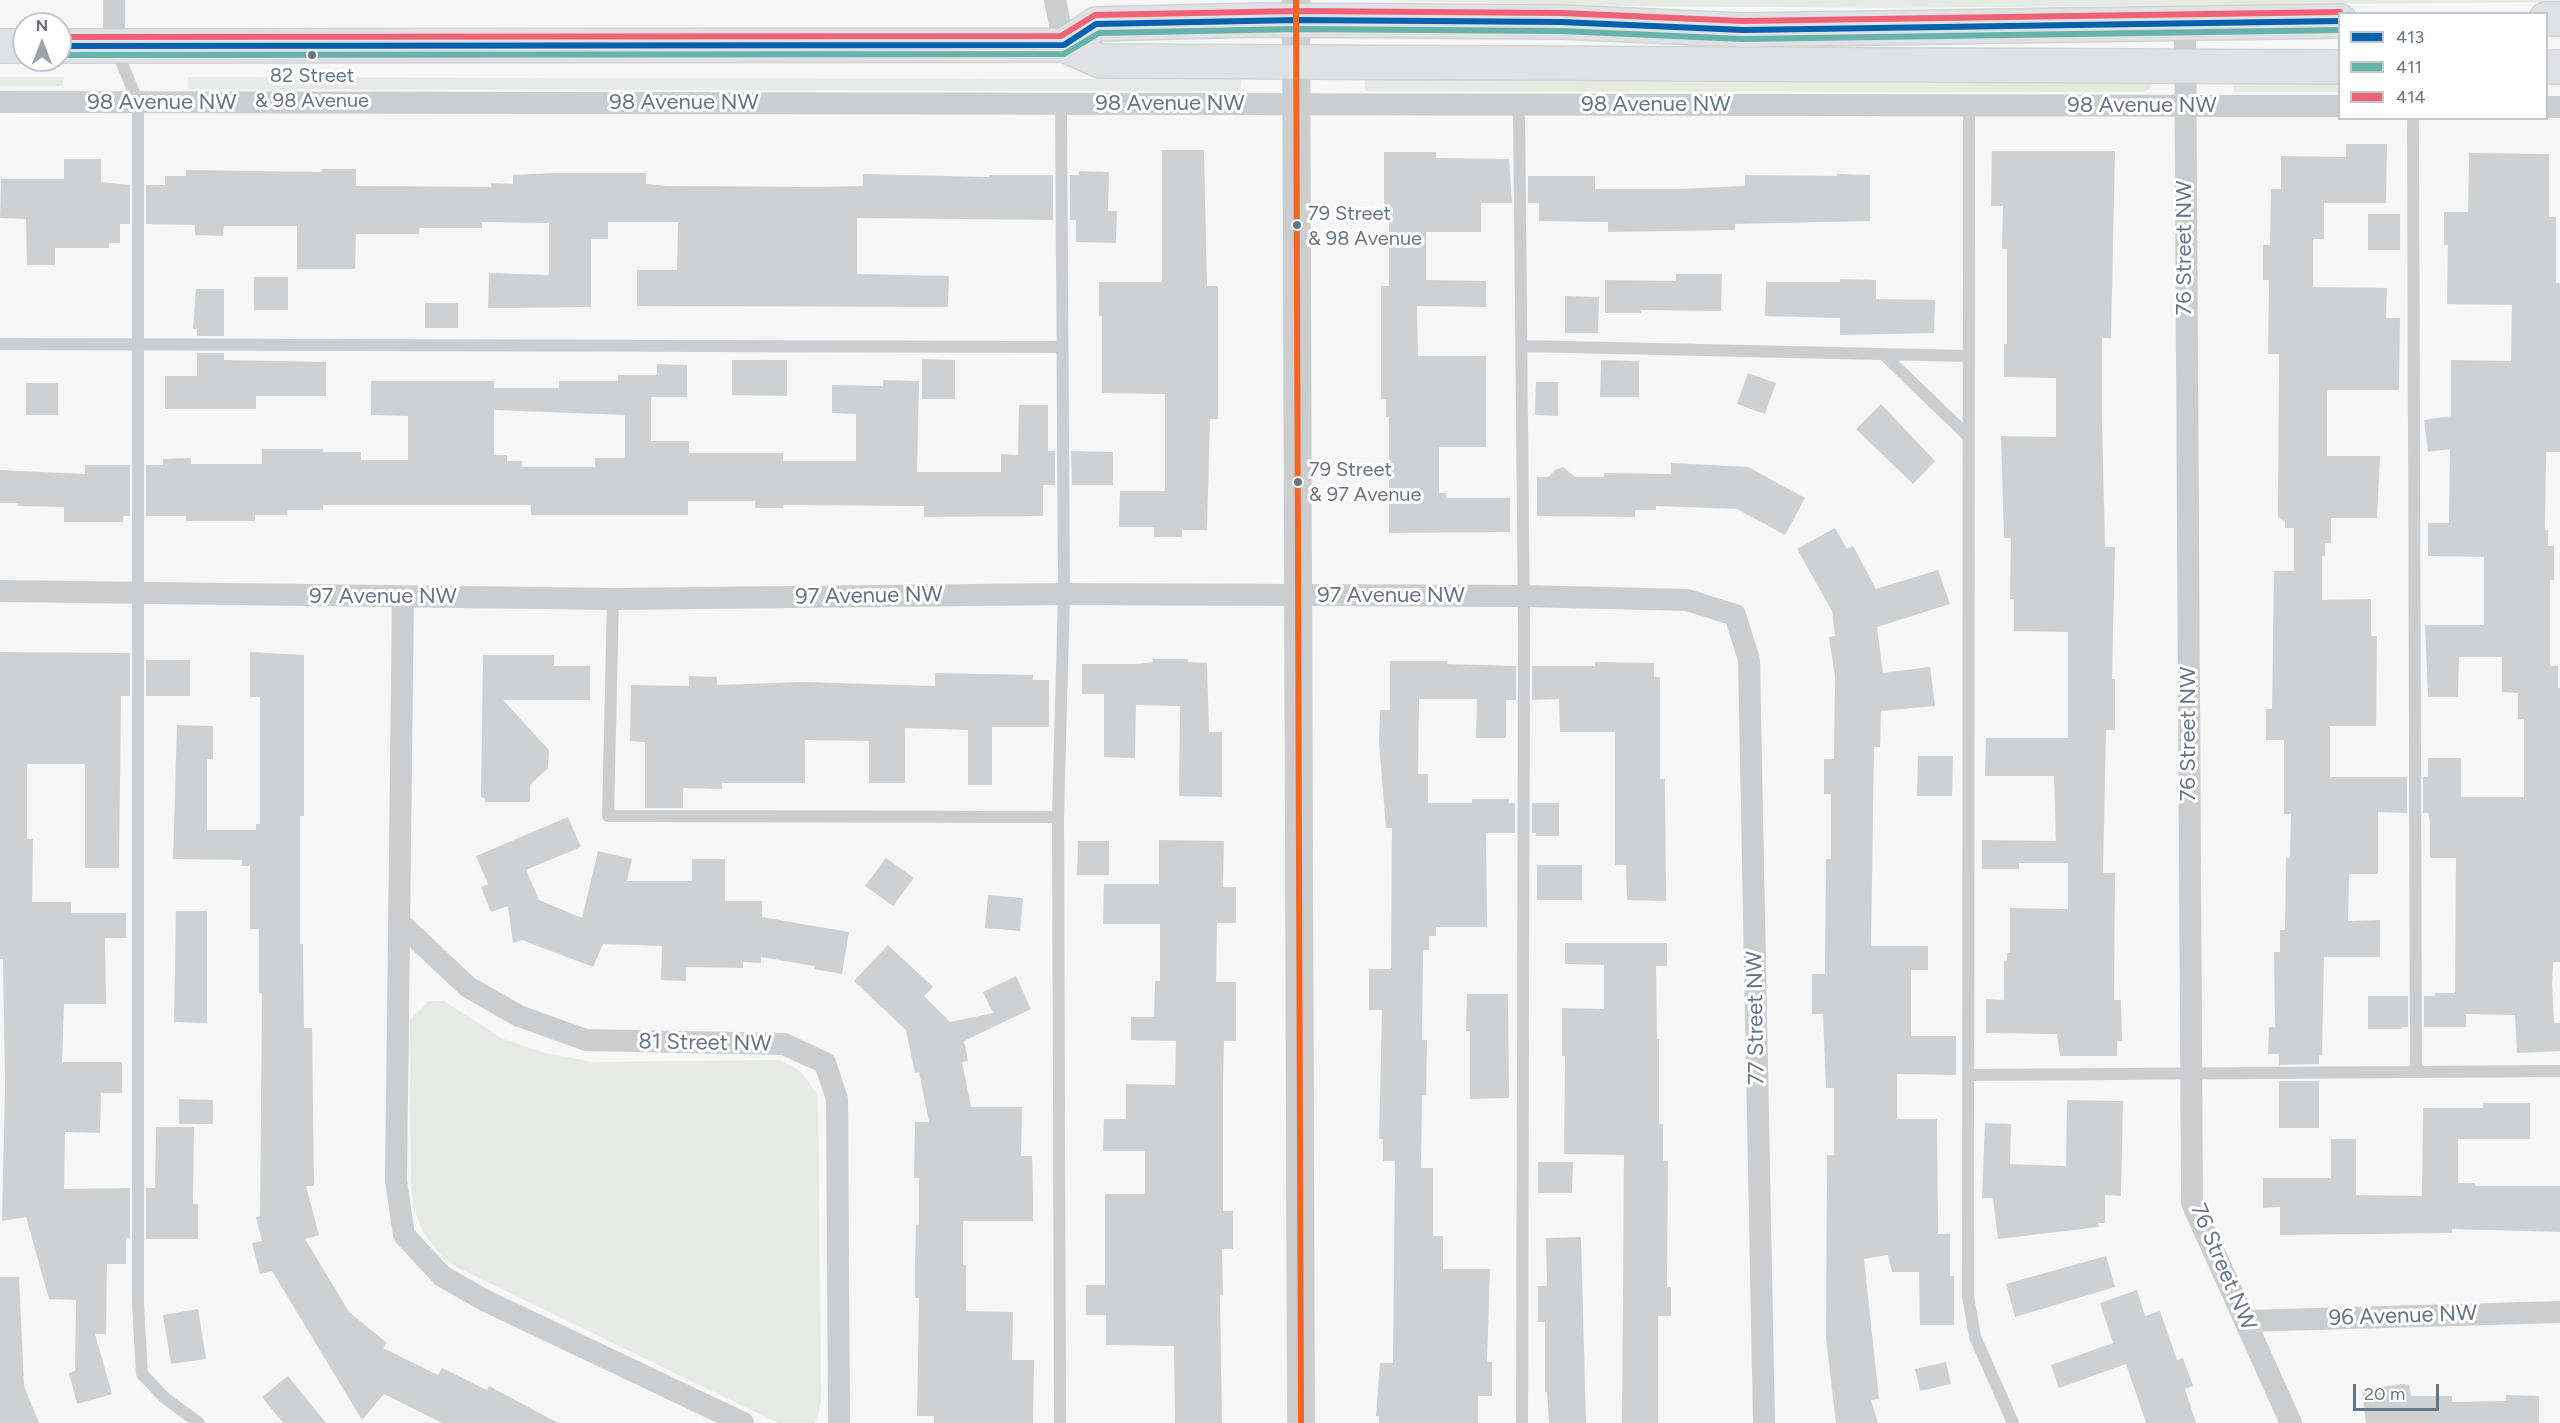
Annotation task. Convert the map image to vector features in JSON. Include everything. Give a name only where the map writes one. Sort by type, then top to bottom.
[{"type":"main road","points":[[1064,45],[1096,24],[1296,10],[1743,30],[2338,21]]},
{"type":"main road","name":"98 Avenue NW","points":[[72,46],[1064,45],[1100,61],[2338,67]]},
{"type":"street","points":[[114,0],[114,45]]},
{"type":"street","points":[[1055,0],[1064,45]]},
{"type":"street","points":[[1296,10],[1300,595],[1301,1423]]},
{"type":"street","name":"76 Street NW","points":[[2185,23],[2192,1203],[2292,1423]]},
{"type":"street","name":"98 Avenue NW","points":[[0,102],[2338,106]]},
{"type":"street","name":"97 Avenue NW","points":[[0,591],[138,595],[613,599],[1064,594],[1523,596],[1687,600],[1735,615]]},
{"type":"street","points":[[403,597],[401,924],[396,1181],[404,1235],[442,1276],[484,1300],[712,1417],[743,1423]]},
{"type":"street","name":"77 Street NW","points":[[1735,615],[1749,660],[1764,1423]]},
{"type":"street","name":"81 Street NW","points":[[401,924],[468,987],[519,1016],[586,1040],[784,1044],[825,1063],[837,1099],[839,1423]]},
{"type":"street","name":"96 Avenue NW","points":[[2246,1321],[2560,1312]]},
{"type":"lane","points":[[114,45],[138,102],[138,1305],[142,1374],[165,1398],[199,1423]]},
{"type":"lane","points":[[1060,1423],[1058,817],[1064,594],[1061,104]]},
{"type":"lane","points":[[1519,105],[1523,346],[1522,1423]]},
{"type":"lane","points":[[1969,105],[1968,1296],[1975,1336],[2013,1423]]},
{"type":"lane","points":[[2413,120],[2416,1072]]},
{"type":"lane","points":[[0,344],[1061,347]]},
{"type":"lane","points":[[1523,346],[1968,356]]},
{"type":"lane","points":[[1883,354],[1968,436]]},
{"type":"lane","points":[[613,599],[608,816],[1058,817]]},
{"type":"lane","points":[[1968,1075],[2560,1071]]},
{"type":"shaded area","points":[[1373,0],[2560,0],[2560,2],[1889,8],[1619,6]]},
{"type":"shaded area","points":[[0,77],[64,77],[62,86],[0,86]]},
{"type":"shaded area","points":[[188,77],[1241,79],[1240,91],[188,89]]},
{"type":"shaded area","points":[[1365,80],[2145,82],[2151,83],[2152,87],[2144,92],[1365,91]]},
{"type":"shaded area","points":[[2234,83],[2338,83],[2338,92],[2234,92]]},
{"type":"shaded area","points":[[429,1001],[444,1001],[501,1038],[545,1053],[592,1062],[780,1060],[800,1071],[818,1095],[821,1401],[814,1423],[778,1423],[446,1262],[423,1232],[413,1206],[411,1180],[409,1021]]},
{"type":"building","points":[[2346,144],[2387,144],[2386,203],[2324,203],[2324,239],[2313,239],[2313,287],[2387,288],[2386,318],[2400,318],[2399,390],[2327,390],[2327,456],[2380,456],[2377,518],[2331,518],[2331,543],[2325,543],[2325,556],[2322,556],[2322,600],[2371,599],[2371,636],[2377,636],[2376,726],[2330,726],[2330,777],[2407,777],[2407,813],[2378,812],[2378,874],[2349,874],[2348,921],[2380,920],[2380,957],[2324,957],[2322,1055],[2319,1055],[2319,1064],[2279,1065],[2279,1054],[2268,1054],[2269,1027],[2275,1027],[2274,952],[2280,952],[2280,930],[2285,930],[2286,858],[2290,858],[2291,814],[2284,814],[2284,740],[2266,740],[2266,709],[2272,709],[2274,571],[2294,571],[2294,528],[2285,528],[2285,521],[2278,517],[2279,354],[2268,354],[2269,280],[2263,280],[2263,245],[2270,245],[2271,189],[2281,189],[2281,156],[2346,157]]},
{"type":"building","points":[[1162,150],[1204,150],[1207,286],[1218,286],[1218,419],[1210,419],[1207,530],[1182,530],[1182,537],[1154,537],[1154,527],[1119,527],[1120,491],[1165,491],[1165,394],[1102,393],[1102,316],[1099,316],[1099,282],[1162,282]]},
{"type":"building","points":[[1992,151],[2115,151],[2111,338],[2102,338],[2105,547],[2115,547],[2112,679],[2115,679],[2115,730],[2106,730],[2103,873],[2115,873],[2114,1000],[2121,1000],[2122,1041],[2117,1041],[2117,1056],[2060,1056],[2057,1034],[1986,1033],[1986,999],[2004,1000],[2004,961],[2007,961],[2007,953],[2010,953],[2010,908],[2068,909],[2068,863],[2019,863],[2019,869],[1982,869],[1982,840],[2056,841],[2054,776],[1985,776],[1986,738],[2068,738],[2068,632],[2014,631],[2014,599],[2010,599],[2011,538],[2004,538],[2001,436],[2056,437],[2056,378],[2004,377],[2004,344],[2007,344],[2007,249],[2002,249],[2003,206],[1991,206]]},
{"type":"building","points":[[1384,152],[1436,152],[1436,158],[1509,159],[1512,203],[1481,203],[1481,232],[1426,232],[1426,280],[1486,281],[1486,307],[1417,306],[1418,356],[1486,356],[1486,447],[1439,447],[1439,493],[1446,493],[1446,498],[1510,498],[1510,532],[1389,533],[1389,417],[1386,417],[1386,399],[1381,399],[1381,286],[1389,286],[1389,206],[1384,206]]},
{"type":"building","points":[[2469,153],[2549,154],[2549,217],[2556,217],[2556,283],[2560,283],[2560,452],[2546,452],[2545,530],[2548,530],[2548,546],[2554,546],[2554,580],[2550,580],[2550,666],[2558,666],[2558,688],[2560,688],[2560,962],[2553,962],[2552,984],[2554,1023],[2560,1023],[2560,1051],[2517,1053],[2515,1015],[2466,1014],[2466,1027],[2424,1027],[2424,996],[2435,996],[2435,993],[2455,993],[2456,858],[2430,858],[2430,823],[2428,813],[2423,813],[2423,777],[2428,777],[2428,758],[2461,758],[2461,797],[2524,797],[2524,719],[2518,719],[2518,693],[2502,692],[2502,657],[2459,657],[2458,697],[2428,697],[2425,625],[2484,625],[2484,557],[2428,556],[2428,523],[2449,523],[2450,449],[2428,452],[2424,420],[2451,416],[2451,360],[2511,361],[2512,305],[2447,304],[2448,245],[2444,245],[2444,212],[2468,212]]},
{"type":"building","points":[[64,159],[101,159],[101,182],[130,185],[130,224],[120,224],[120,243],[109,243],[109,248],[55,248],[55,265],[27,265],[26,219],[0,218],[1,179],[64,179]]},
{"type":"building","points":[[322,169],[356,169],[356,186],[491,187],[491,183],[513,184],[513,175],[554,173],[646,173],[646,184],[668,186],[820,187],[863,186],[863,174],[989,177],[989,175],[1053,175],[1053,220],[857,218],[857,274],[949,276],[948,307],[637,306],[637,270],[677,270],[678,222],[608,222],[608,239],[591,239],[591,307],[514,308],[488,308],[489,273],[549,275],[549,223],[482,222],[482,228],[419,228],[419,234],[356,234],[355,269],[297,269],[297,226],[224,226],[223,236],[195,235],[195,225],[146,224],[146,185],[165,185],[165,176],[186,176],[186,170],[322,172]]},
{"type":"building","points":[[1079,171],[1109,172],[1108,211],[1117,211],[1116,243],[1076,242],[1076,220],[1070,220],[1070,175],[1079,175]]},
{"type":"building","points":[[1837,174],[1870,175],[1870,221],[1735,224],[1735,230],[1608,232],[1608,222],[1539,221],[1539,203],[1528,203],[1528,176],[1595,176],[1595,189],[1676,189],[1745,186],[1745,175],[1837,176]]},
{"type":"building","points":[[2368,214],[2400,214],[2400,250],[2368,250]]},
{"type":"building","points":[[1676,274],[1722,274],[1721,311],[1641,310],[1641,313],[1605,313],[1605,280],[1676,281]]},
{"type":"building","points":[[254,277],[288,277],[288,310],[254,310]]},
{"type":"building","points":[[1840,279],[1876,280],[1876,299],[1935,300],[1934,333],[1840,335],[1840,318],[1765,316],[1766,282],[1840,282]]},
{"type":"building","points":[[196,289],[224,289],[224,336],[197,336],[197,329],[193,329]]},
{"type":"building","points":[[1565,296],[1599,297],[1598,333],[1565,333]]},
{"type":"building","points":[[425,303],[458,303],[458,328],[425,328]]},
{"type":"building","points":[[197,353],[224,353],[224,360],[326,362],[326,396],[256,396],[256,409],[165,409],[165,376],[197,376]]},
{"type":"building","points":[[922,359],[955,360],[955,399],[922,399]]},
{"type":"building","points":[[732,360],[787,360],[787,396],[732,395]]},
{"type":"building","points":[[1601,360],[1639,361],[1639,397],[1600,397]]},
{"type":"building","points":[[657,364],[687,365],[687,397],[651,397],[651,441],[689,441],[689,453],[783,453],[783,461],[856,461],[856,414],[832,413],[832,385],[883,386],[883,380],[919,381],[917,472],[1001,472],[1001,454],[1018,455],[1019,405],[1048,405],[1048,451],[1055,451],[1055,485],[1043,485],[1043,516],[924,517],[924,506],[783,505],[783,508],[755,508],[755,501],[688,501],[688,515],[531,515],[531,505],[323,505],[323,510],[287,510],[287,515],[255,515],[255,521],[186,521],[186,516],[146,516],[146,465],[163,465],[163,459],[191,458],[191,464],[262,464],[262,449],[323,449],[323,452],[361,452],[361,460],[408,460],[408,416],[371,415],[371,381],[494,381],[494,388],[559,388],[559,381],[618,381],[618,375],[657,375]],"holes":[[[494,410],[625,415],[625,458],[595,458],[595,467],[522,467],[522,461],[507,461],[507,455],[494,455]]]},
{"type":"building","points":[[1748,373],[1776,383],[1765,414],[1737,404]]},
{"type":"building","points":[[1536,382],[1558,382],[1558,416],[1535,415]]},
{"type":"building","points":[[26,383],[58,383],[58,415],[26,415]]},
{"type":"building","points":[[1881,404],[1935,461],[1913,484],[1856,429]]},
{"type":"building","points":[[1071,451],[1113,452],[1113,485],[1072,485]]},
{"type":"building","points":[[1671,463],[1748,467],[1805,498],[1785,535],[1737,509],[1656,506],[1656,510],[1635,510],[1635,517],[1537,516],[1537,477],[1548,477],[1555,470],[1563,467],[1575,477],[1604,477],[1604,473],[1671,474]]},
{"type":"building","points":[[85,465],[130,465],[130,516],[123,516],[123,522],[64,522],[64,507],[18,506],[18,503],[0,503],[0,470],[85,474]]},
{"type":"building","points":[[1835,528],[1847,549],[1853,546],[1876,589],[1938,570],[1950,604],[1877,627],[1883,673],[1930,667],[1935,706],[1881,711],[1880,747],[1874,747],[1871,946],[1928,946],[1928,970],[1911,970],[1911,1036],[1956,1036],[1956,1075],[1897,1074],[1897,1119],[1937,1119],[1938,1234],[1950,1234],[1950,1276],[1954,1276],[1954,1325],[1920,1325],[1919,1272],[1892,1272],[1888,1255],[1864,1259],[1879,1399],[1871,1400],[1878,1423],[1836,1423],[1826,1338],[1827,1155],[1834,1155],[1834,1088],[1826,1088],[1823,1014],[1812,1014],[1812,974],[1825,974],[1826,859],[1831,859],[1831,794],[1824,794],[1824,759],[1834,759],[1835,677],[1829,637],[1835,636],[1832,611],[1797,549]]},
{"type":"building","points":[[0,652],[130,653],[130,696],[121,696],[119,868],[85,868],[85,764],[27,764],[27,839],[33,839],[32,902],[71,902],[71,913],[126,913],[126,938],[105,938],[106,1004],[64,1004],[62,1062],[122,1062],[122,1093],[101,1093],[100,1133],[65,1132],[64,1189],[130,1188],[130,1238],[126,1238],[126,1264],[107,1264],[106,1334],[95,1334],[112,1394],[77,1404],[69,1373],[75,1371],[76,1300],[49,1299],[26,1217],[2,1221],[5,1084],[3,959],[0,959]]},
{"type":"building","points":[[250,652],[304,655],[304,816],[300,816],[300,944],[303,944],[304,1028],[312,1028],[314,1186],[306,1186],[319,1235],[305,1239],[349,1312],[387,1343],[383,1348],[438,1375],[442,1368],[487,1390],[489,1386],[558,1423],[442,1423],[384,1394],[362,1420],[272,1271],[260,1274],[252,1243],[262,1241],[256,1217],[260,1216],[262,993],[259,993],[259,929],[250,929],[250,866],[242,866],[242,860],[173,859],[177,725],[213,726],[213,759],[207,759],[207,830],[256,830],[256,824],[260,824],[260,697],[250,697]]},
{"type":"building","points":[[483,655],[554,655],[554,666],[590,666],[590,700],[503,700],[549,750],[548,768],[530,785],[530,802],[485,802],[485,798],[481,797]]},
{"type":"building","points":[[1153,659],[1188,659],[1188,662],[1207,663],[1209,732],[1222,732],[1222,797],[1179,796],[1180,706],[1136,705],[1135,758],[1104,757],[1104,694],[1082,694],[1082,664],[1139,664],[1153,662]]},
{"type":"building","points":[[146,660],[190,660],[190,696],[146,696]]},
{"type":"building","points":[[1390,661],[1447,661],[1447,664],[1516,666],[1516,700],[1506,700],[1506,738],[1476,738],[1477,699],[1419,699],[1418,774],[1428,774],[1428,803],[1472,803],[1472,799],[1509,799],[1509,803],[1515,803],[1515,833],[1486,833],[1487,927],[1436,927],[1436,936],[1429,936],[1429,950],[1423,950],[1422,1040],[1427,1040],[1426,1095],[1422,1095],[1421,1168],[1433,1168],[1433,1236],[1443,1236],[1443,1269],[1490,1269],[1487,1362],[1492,1362],[1492,1396],[1478,1396],[1478,1423],[1379,1423],[1379,1416],[1376,1416],[1380,1363],[1393,1363],[1395,1161],[1383,1161],[1383,1139],[1379,1139],[1382,1010],[1369,1010],[1369,969],[1391,969],[1392,828],[1386,828],[1379,742],[1380,710],[1390,710]]},
{"type":"building","points":[[1595,662],[1654,663],[1654,677],[1660,677],[1660,779],[1665,779],[1666,901],[1627,900],[1626,865],[1615,865],[1615,732],[1560,732],[1559,699],[1532,700],[1532,666],[1595,666]]},
{"type":"building","points":[[935,673],[1033,675],[1033,680],[1049,680],[1049,727],[992,727],[992,785],[968,785],[968,730],[905,728],[905,783],[869,783],[869,741],[805,740],[805,783],[722,783],[722,789],[683,788],[683,808],[645,808],[645,742],[630,741],[631,685],[689,686],[689,676],[717,677],[717,685],[804,682],[935,686]]},
{"type":"building","points":[[1918,756],[1953,756],[1952,796],[1917,796]]},
{"type":"building","points":[[1532,803],[1559,803],[1559,836],[1536,836],[1536,833],[1532,833]]},
{"type":"building","points":[[568,817],[581,847],[526,870],[539,900],[582,918],[598,851],[632,859],[627,881],[692,881],[692,859],[725,859],[725,901],[762,901],[762,917],[849,932],[842,974],[814,969],[815,966],[761,957],[761,963],[743,962],[743,968],[686,967],[686,981],[661,980],[662,946],[603,944],[593,967],[522,940],[513,943],[508,906],[491,912],[481,887],[488,884],[476,856]]},
{"type":"building","points":[[1159,840],[1224,841],[1223,887],[1236,887],[1236,923],[1217,923],[1216,982],[1236,982],[1236,1041],[1224,1041],[1223,1211],[1233,1211],[1233,1249],[1222,1249],[1223,1295],[1220,1295],[1222,1423],[1175,1423],[1174,1346],[1106,1345],[1106,1315],[1086,1315],[1086,1285],[1105,1285],[1105,1194],[1145,1194],[1145,1151],[1103,1151],[1104,1119],[1126,1119],[1126,1084],[1175,1085],[1176,1041],[1131,1040],[1131,1017],[1154,1017],[1155,981],[1160,981],[1160,924],[1103,924],[1104,884],[1159,884]]},
{"type":"building","points":[[1078,841],[1109,841],[1109,875],[1077,875]]},
{"type":"building","points":[[886,858],[914,878],[893,906],[865,886]]},
{"type":"building","points":[[1537,865],[1582,865],[1582,900],[1537,900]]},
{"type":"building","points":[[988,895],[1023,898],[1020,931],[985,928]]},
{"type":"building","points":[[176,911],[207,911],[207,1023],[174,1022]]},
{"type":"building","points":[[1565,943],[1667,943],[1667,966],[1656,966],[1659,1124],[1663,1124],[1663,1161],[1668,1161],[1667,1287],[1671,1287],[1671,1316],[1658,1316],[1658,1423],[1622,1423],[1624,1155],[1564,1154],[1565,1056],[1562,1056],[1562,1008],[1604,1009],[1604,965],[1565,964]]},
{"type":"building","points":[[888,945],[933,987],[924,996],[950,1022],[993,1013],[983,992],[1016,976],[1031,1009],[964,1041],[968,1061],[962,1062],[971,1107],[1022,1107],[1021,1156],[1032,1156],[1033,1221],[963,1221],[963,1265],[966,1265],[966,1311],[1013,1312],[1012,1360],[1034,1360],[1033,1423],[934,1423],[934,1416],[917,1416],[919,1298],[915,1298],[915,1264],[916,1225],[919,1225],[919,1178],[914,1178],[915,1122],[929,1122],[919,1072],[915,1073],[906,1030],[854,981]]},
{"type":"building","points":[[1467,994],[1508,994],[1509,1098],[1470,1099],[1470,1031],[1466,1031]]},
{"type":"building","points":[[2368,996],[2408,996],[2408,1027],[2368,1029]]},
{"type":"building","points":[[2279,1081],[2319,1081],[2319,1128],[2279,1128]]},
{"type":"building","points":[[179,1099],[213,1100],[213,1124],[179,1124]]},
{"type":"building","points":[[2067,1100],[2123,1101],[2121,1196],[2105,1195],[2105,1223],[2098,1223],[2099,1227],[1998,1239],[1993,1198],[1982,1198],[1985,1123],[2011,1124],[2010,1164],[2066,1166]]},
{"type":"building","points":[[2483,1103],[2530,1103],[2530,1139],[2458,1139],[2458,1183],[2475,1183],[2475,1186],[2560,1186],[2560,1232],[2452,1229],[2452,1233],[2280,1235],[2280,1207],[2263,1208],[2263,1178],[2331,1178],[2331,1139],[2356,1139],[2356,1195],[2422,1196],[2423,1108],[2483,1108]]},
{"type":"building","points":[[156,1127],[194,1127],[193,1204],[198,1204],[198,1239],[146,1239],[146,1188],[155,1188]]},
{"type":"building","points":[[1538,1162],[1573,1162],[1572,1193],[1538,1193]]},
{"type":"building","points":[[1581,1237],[1586,1423],[1549,1423],[1547,1392],[1545,1392],[1545,1322],[1538,1322],[1538,1286],[1547,1286],[1546,1238]]},
{"type":"building","points":[[2106,1256],[2115,1287],[2015,1317],[2006,1284]]},
{"type":"building","points":[[0,1277],[19,1277],[24,1386],[39,1423],[0,1423]]},
{"type":"building","points":[[2137,1290],[2145,1316],[2160,1311],[2177,1360],[2183,1358],[2193,1386],[2185,1389],[2196,1423],[2146,1423],[2126,1364],[2059,1388],[2051,1365],[2113,1343],[2100,1303]]},
{"type":"building","points":[[198,1309],[206,1359],[171,1364],[163,1315]]},
{"type":"building","points":[[1946,1362],[1951,1384],[1920,1391],[1915,1369]]},
{"type":"building","points":[[288,1376],[326,1423],[283,1423],[262,1397]]},
{"type":"building","points":[[2409,1385],[2411,1396],[2452,1396],[2452,1402],[2506,1401],[2506,1395],[2539,1396],[2539,1423],[2366,1423],[2362,1390]]},
{"type":"transit line","points":[[1296,0],[1301,1423]]},
{"type":"transit line","name":"414","points":[[72,37],[1061,36],[1095,15],[1296,11],[1561,13],[1743,21],[2338,12]]},
{"type":"transit line","name":"413","points":[[72,46],[1064,45],[1096,24],[1296,20],[1561,22],[1743,30],[2338,21]]},
{"type":"transit line","name":"411","points":[[72,55],[1064,54],[1099,33],[1296,29],[1561,31],[1743,39],[2338,30]]},
{"type":"place","name":"82 Street & 98 Avenue","points":[[312,55]]},
{"type":"place","name":"79 Street & 98 Avenue","points":[[1297,225]]},
{"type":"place","name":"79 Street & 97 Avenue","points":[[1298,482]]}]
